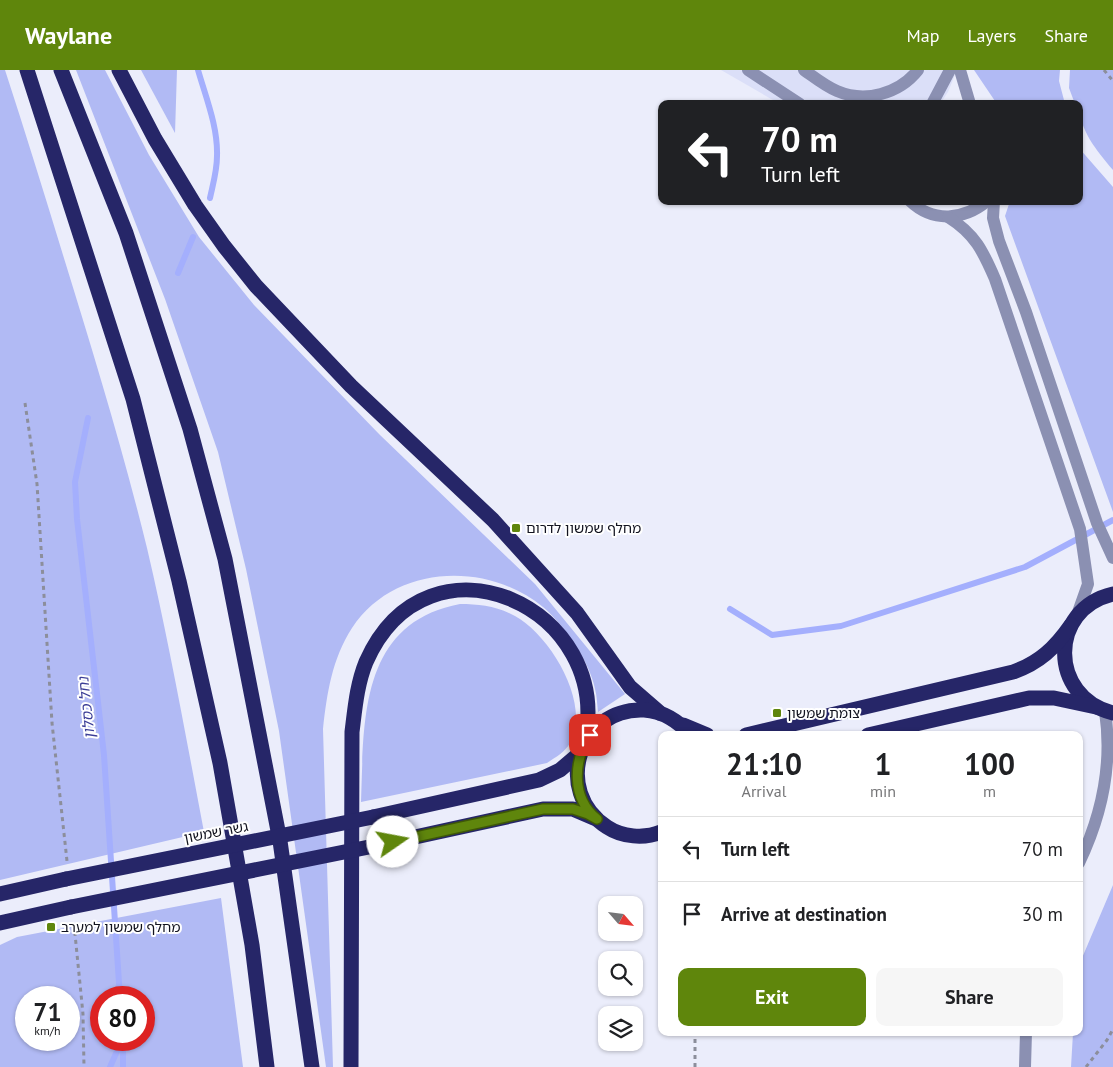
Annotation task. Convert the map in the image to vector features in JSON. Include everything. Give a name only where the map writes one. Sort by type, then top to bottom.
[{"type":"highway","points":[[27,70],[133,399],[179,581],[220,763],[252,945],[267,1067]]},
{"type":"highway","points":[[60,70],[126,233],[190,429],[225,560],[280,841],[312,1067]]},
{"type":"highway","points":[[119,70],[155,139],[186,190],[224,246],[251,279],[351,386],[493,520],[577,613],[630,687],[660,713],[697,731]]},
{"type":"highway","points":[[351,1067],[352,732],[356,694],[366,662],[380,637],[397,617],[416,603],[438,594],[460,590],[482,590],[504,595],[523,604],[537,613],[556,631],[578,667],[587,698],[589,713],[577,772],[580,792],[588,809],[597,819]]},
{"type":"highway","points":[[763,731],[1013,672],[1032,664],[1048,654],[1090,604],[1113,594]]},
{"type":"highway","points":[[1074,621],[1064,653],[1067,672],[1081,696],[1105,711]]},
{"type":"highway","points":[[885,731],[1029,698],[1054,698],[1105,711]]},
{"type":"highway","name":"גשר שמשון","points":[[0,894],[67,874],[373,817],[539,780],[560,770],[582,748],[596,727],[612,716],[631,710],[660,713]]},
{"type":"highway","points":[[678,723],[686,731]]},
{"type":"highway","points":[[0,923],[72,912],[543,809],[573,809],[588,814],[610,829],[629,835],[648,835],[658,833]]},
{"type":"street","points":[[748,70],[794,100]]},
{"type":"street","points":[[804,70],[836,90],[862,96],[875,95],[899,87],[918,70]]},
{"type":"street","points":[[934,100],[950,70]]},
{"type":"street","points":[[960,70],[969,100]]},
{"type":"street","points":[[916,205],[930,214],[948,217],[973,211],[981,205]]},
{"type":"street","points":[[994,205],[994,218],[999,241],[1026,312],[1097,523],[1113,558]]},
{"type":"street","points":[[948,217],[970,233],[992,273],[1080,529],[1088,584],[1074,621]]},
{"type":"street","points":[[1102,806],[1108,778],[1110,738],[1105,711]]},
{"type":"street","points":[[1083,854],[1113,781]]},
{"type":"street","points":[[1025,1067],[1026,1036]]},
{"type":"path","points":[[1104,70],[1113,81]]},
{"type":"path","points":[[25,403],[37,484],[52,723],[67,874]]},
{"type":"path","points":[[72,912],[83,1014],[84,1067]]},
{"type":"path","points":[[1086,1067],[1113,1029]]},
{"type":"path","points":[[695,1036],[695,1067]]},
{"type":"shaded area","points":[[0,70],[5,70],[27,139],[128,475],[163,619],[204,832],[0,880]]},
{"type":"shaded area","points":[[76,70],[105,70],[149,155],[199,237],[254,305],[380,435],[535,584],[625,694],[598,712],[596,694],[588,667],[567,634],[543,607],[520,592],[495,582],[469,577],[442,576],[416,581],[392,591],[370,607],[352,628],[335,664],[326,702],[323,729],[333,1067],[326,1067],[279,731],[246,569],[218,452],[165,299]]},
{"type":"shaded area","points":[[141,70],[177,70],[175,133]]},
{"type":"shaded area","points":[[721,70],[957,70],[943,100],[773,100]]},
{"type":"shaded area","points":[[974,70],[1060,70],[1059,81],[1064,100],[994,100]]},
{"type":"shaded area","points":[[1070,70],[1113,70],[1113,170],[1095,148],[1083,125],[1083,100],[1074,100],[1069,88]]},
{"type":"shaded area","points":[[1083,153],[1113,187],[1113,512],[1005,216],[1009,205],[1083,205]]},
{"type":"shaded area","points":[[460,604],[488,606],[515,616],[528,625],[554,654],[564,672],[576,709],[575,727],[570,743],[563,752],[547,763],[361,802],[367,709],[374,680],[385,654],[402,632],[427,615]]},
{"type":"shaded area","points":[[1113,885],[1113,1067],[1071,1067],[1073,1036],[1083,1036],[1083,956]]},
{"type":"shaded area","points":[[221,898],[243,1067],[0,1067],[0,945],[17,937]]},
{"type":"waterway","name":"נחל כסלון","points":[[198,70],[216,134],[216,167],[210,198]]},
{"type":"waterway","name":"נחל כסלון","points":[[178,273],[193,237]]},
{"type":"waterway","name":"נחל כסלון","points":[[88,418],[75,482],[77,519],[104,755],[119,986]]},
{"type":"waterway","points":[[730,609],[772,635],[841,626],[1025,567],[1113,520]]},
{"type":"waterway","points":[[110,1067],[117,1051]]},
{"type":"waterway","name":"נחל כסלון","points":[[123,1051],[123,1067]]},
{"type":"place","name":"מחלף שמשון לדרום","points":[[516,528]]},
{"type":"place","name":"צומת שמשון","points":[[777,713]]},
{"type":"place","name":"מחלף שמשון למערב","points":[[51,927]]},
{"type":"route","points":[[393,842],[543,809],[573,809],[597,819],[583,801],[577,782],[580,753],[590,735]]}]
